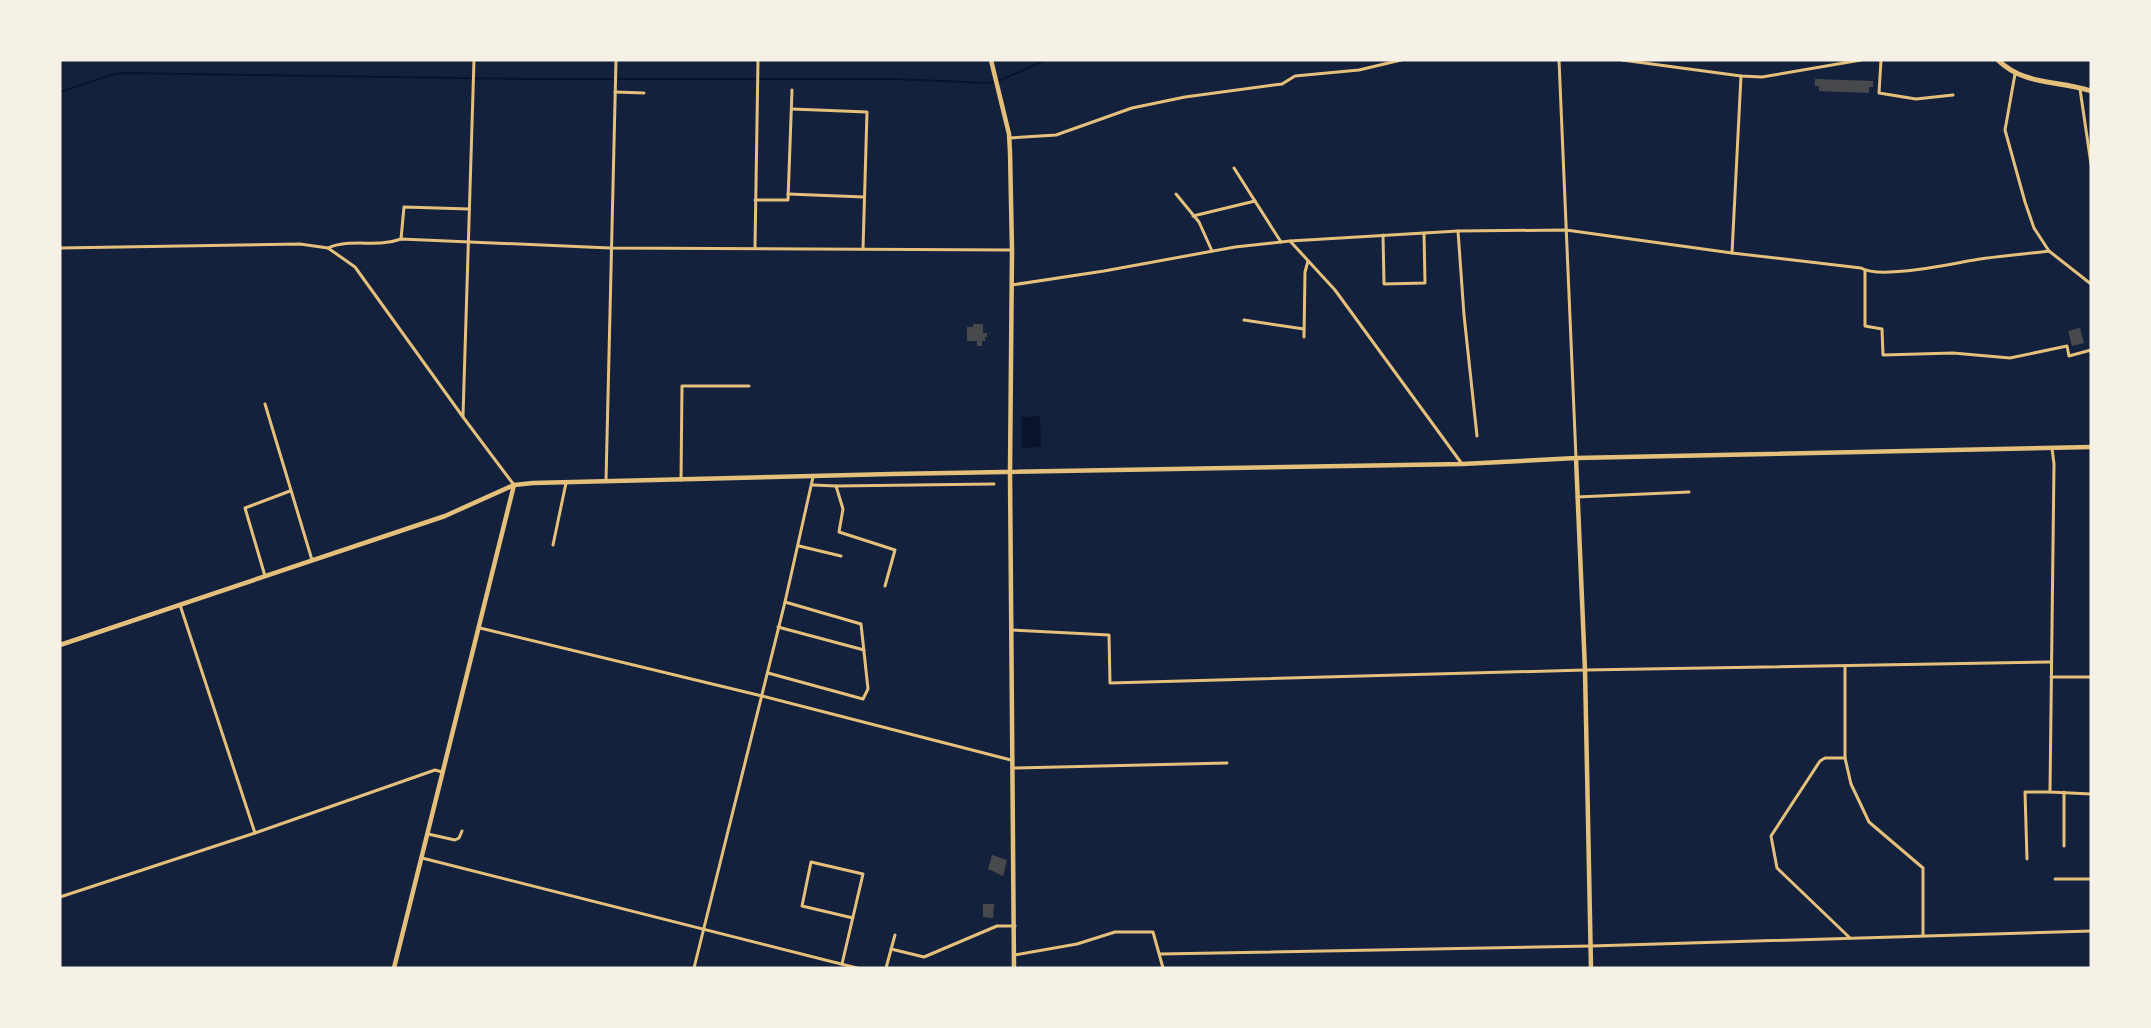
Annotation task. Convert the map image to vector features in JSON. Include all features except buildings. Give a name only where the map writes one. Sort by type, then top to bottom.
[{"type":"main road","points":[[1998,60],[2015,74],[2034,81],[2079,87],[2091,91]]},
{"type":"street","points":[[463,417],[474,60]]},
{"type":"street","points":[[606,482],[616,60]]},
{"type":"street","points":[[755,248],[758,60]]},
{"type":"street","points":[[992,60],[1009,138],[1012,250],[1010,472],[1014,968]]},
{"type":"street","points":[[1009,138],[1056,135],[1132,108],[1185,97],[1281,84],[1295,76],[1359,70],[1401,60]]},
{"type":"street","points":[[1559,60],[1585,670],[1591,968]]},
{"type":"street","points":[[1622,60],[1741,76],[1775,76],[1861,60]]},
{"type":"street","points":[[1881,60],[1879,93],[1916,99],[1953,95]]},
{"type":"street","points":[[2015,74],[2005,130],[2034,228],[2049,251],[2091,284]]},
{"type":"street","points":[[1732,253],[1741,76]]},
{"type":"street","points":[[2079,87],[2091,164]]},
{"type":"street","points":[[755,200],[788,200],[792,90]]},
{"type":"street","points":[[615,92],[644,93]]},
{"type":"street","points":[[792,109],[867,112],[863,249]]},
{"type":"street","points":[[1234,168],[1281,242]]},
{"type":"street","points":[[788,194],[864,197]]},
{"type":"street","points":[[1176,194],[1199,222],[1212,251]]},
{"type":"street","points":[[1192,216],[1255,201]]},
{"type":"street","points":[[401,239],[404,207],[470,208]]},
{"type":"street","points":[[1011,285],[1212,251],[1281,242],[1458,231],[1566,230],[1861,268],[1865,271],[1893,272],[2049,251]]},
{"type":"street","points":[[1458,231],[1477,436]]},
{"type":"street","points":[[1383,235],[1384,284],[1425,283],[1424,233]]},
{"type":"street","points":[[328,248],[337,244],[389,244],[401,239],[610,248],[1012,250]]},
{"type":"street","points":[[1290,241],[1335,290],[1462,464]]},
{"type":"street","points":[[60,248],[300,244],[328,248],[355,267],[514,485]]},
{"type":"street","points":[[1304,337],[1305,272],[1308,261]]},
{"type":"street","points":[[1865,271],[1864,326],[1882,329],[1883,355],[1953,353],[2010,358],[2067,346],[2069,356],[2091,350]]},
{"type":"street","points":[[1244,320],[1304,329]]},
{"type":"street","points":[[681,480],[682,386],[749,386]]},
{"type":"street","points":[[265,404],[312,560]]},
{"type":"street","points":[[2050,792],[2054,464],[2052,447]]},
{"type":"street","points":[[60,645],[445,516],[514,485],[1010,472],[1462,464],[1576,458],[2091,447]]},
{"type":"street","points":[[694,968],[799,546],[813,477]]},
{"type":"street","points":[[553,545],[567,483]]},
{"type":"street","points":[[812,485],[994,484]]},
{"type":"street","points":[[394,968],[514,485]]},
{"type":"street","points":[[836,486],[843,509],[839,532],[896,550],[885,586]]},
{"type":"street","points":[[266,576],[245,508],[290,491]]},
{"type":"street","points":[[1577,497],[1689,492]]},
{"type":"street","points":[[799,546],[841,556]]},
{"type":"street","points":[[768,673],[863,699],[868,689],[861,624],[785,602]]},
{"type":"street","points":[[180,605],[255,833]]},
{"type":"street","points":[[778,627],[864,650]]},
{"type":"street","points":[[480,628],[762,696],[1012,760]]},
{"type":"street","points":[[1011,630],[1109,635],[1110,683],[1585,670],[2050,662]]},
{"type":"street","points":[[1845,665],[1845,758],[1851,784],[1869,822],[1923,868],[1923,935]]},
{"type":"street","points":[[2051,677],[2091,676]]},
{"type":"street","points":[[1845,758],[1825,758],[1820,761],[1771,836],[1777,868],[1850,938]]},
{"type":"street","points":[[1012,768],[1227,763]]},
{"type":"street","points":[[60,897],[255,833],[435,770],[444,773]]},
{"type":"street","points":[[2027,859],[2025,792],[2091,794]]},
{"type":"street","points":[[2064,792],[2064,846]]},
{"type":"street","points":[[428,834],[454,840],[459,838],[462,831]]},
{"type":"street","points":[[422,858],[857,968]]},
{"type":"street","points":[[842,964],[853,918],[863,874],[811,862],[802,906],[853,918]]},
{"type":"street","points":[[2055,879],[2091,879]]},
{"type":"street","points":[[891,949],[924,957],[997,926],[1015,926]]},
{"type":"street","points":[[1160,954],[1591,946],[2091,931]]},
{"type":"street","points":[[1014,955],[1077,945],[1115,932],[1153,932],[1163,968]]},
{"type":"street","points":[[886,968],[895,935]]},
{"type":"water","points":[[1040,416],[1041,447],[1022,448],[1021,417]]},
{"type":"waterway","points":[[60,92],[114,74],[125,73],[524,79],[894,79],[988,83],[1001,80],[1046,60]]}]
